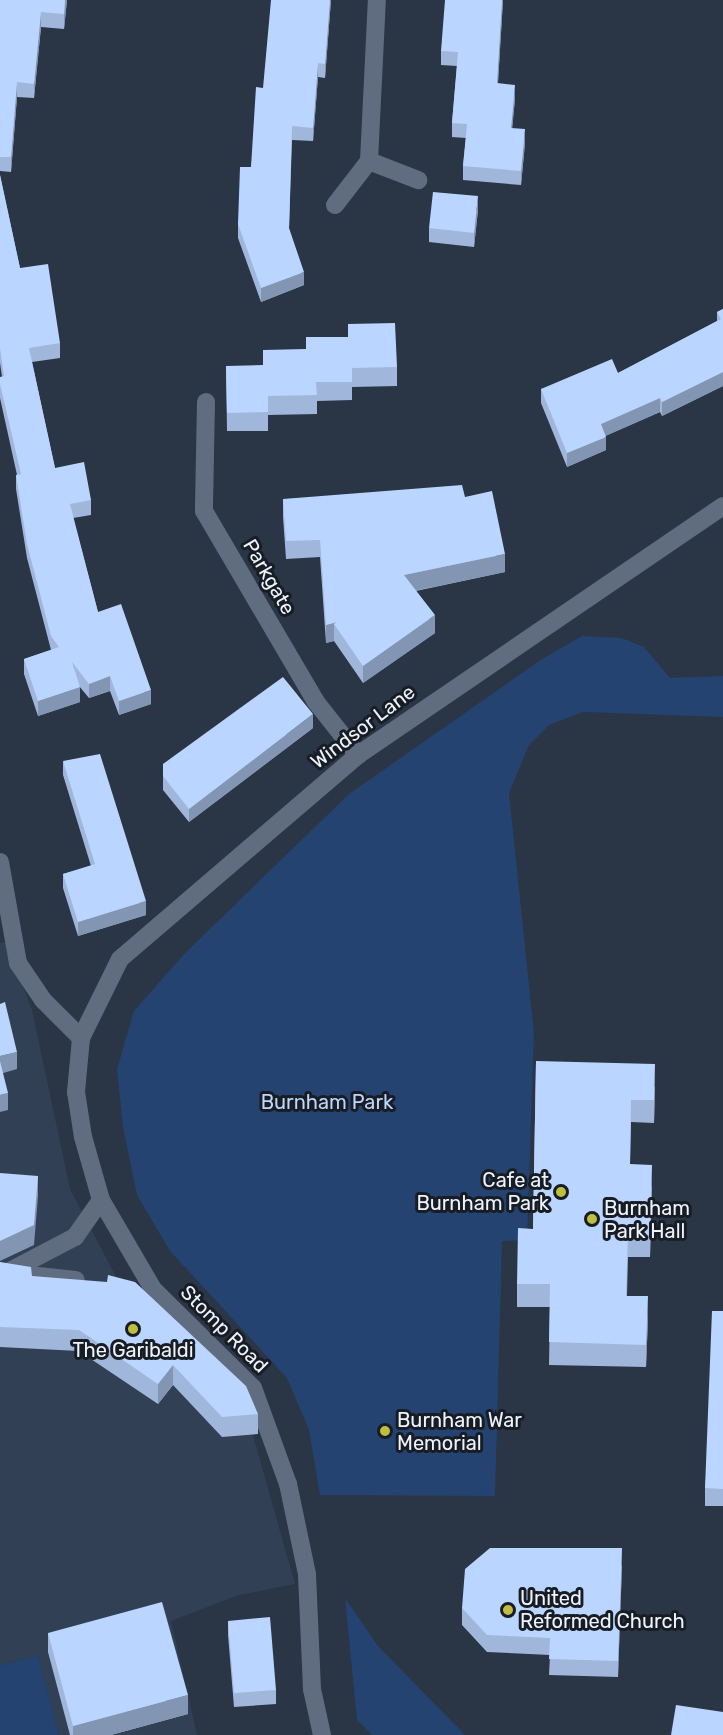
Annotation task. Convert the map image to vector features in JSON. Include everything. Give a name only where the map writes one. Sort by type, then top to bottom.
[{"type":"street","points":[[335,205],[369,161],[377,0]]},
{"type":"street","points":[[369,161],[418,180]]},
{"type":"street","name":"Parkgate","points":[[206,402],[204,511],[316,702],[358,755]]},
{"type":"street","name":"Windsor Lane","points":[[81,1038],[120,959],[358,755],[723,506]]},
{"type":"street","points":[[0,862],[18,963],[43,1000],[81,1038]]},
{"type":"street","name":"Stomp Road","points":[[81,1038],[76,1092],[83,1137],[101,1200],[153,1289],[253,1388],[288,1484],[307,1574],[312,1689],[322,1735]]},
{"type":"street","points":[[4,1272],[75,1237],[101,1200]]},
{"type":"street","points":[[4,1272],[97,1283]]},
{"type":"street","points":[[131,1286],[153,1289]]},
{"type":"shaded area","points":[[6,942],[32,1010],[70,1189],[136,1315],[245,1407],[295,1584],[239,1595],[171,1621],[197,1735],[59,1735],[38,1656],[0,1665],[0,943]]},
{"type":"green space","name":"Burnham Park","points":[[582,636],[622,638],[644,647],[670,678],[723,676],[723,717],[583,712],[549,725],[529,745],[509,793],[534,1033],[527,1240],[502,1241],[495,1496],[320,1495],[309,1430],[287,1378],[170,1251],[137,1195],[123,1127],[117,1069],[134,1011],[185,953],[349,794],[542,659]]},
{"type":"green space","points":[[345,1598],[378,1646],[465,1735],[372,1735],[357,1720]]},
{"type":"green space","points":[[38,1656],[59,1735],[0,1735],[0,1665]]},
{"type":"building","points":[[0,0],[65,0],[64,14],[41,12],[34,84],[17,82],[11,157],[0,157]]},
{"type":"building","points":[[271,0],[330,0],[325,64],[318,63],[313,128],[292,126],[289,228],[304,272],[261,288],[238,224],[240,167],[251,167],[256,87],[263,88]]},
{"type":"building","points":[[445,0],[502,0],[497,83],[515,85],[511,128],[525,129],[521,171],[463,166],[467,124],[452,123],[458,52],[441,51]]},
{"type":"building","points":[[0,175],[20,268],[48,264],[60,343],[29,348],[55,468],[84,462],[91,500],[70,504],[98,612],[121,604],[151,690],[119,701],[110,676],[89,684],[72,662],[80,687],[38,701],[24,659],[59,647],[51,636],[27,544],[16,475],[21,474],[0,384],[0,377],[4,376],[0,348]]},
{"type":"building","points":[[433,192],[478,196],[474,233],[429,228]]},
{"type":"building","points":[[723,309],[723,372],[662,402],[660,398],[601,424],[606,437],[567,453],[541,389],[612,359],[618,373],[721,319],[717,312]]},
{"type":"building","points":[[395,323],[397,367],[352,368],[352,382],[316,382],[317,395],[268,396],[268,412],[227,413],[226,366],[263,365],[263,350],[306,349],[306,337],[348,337],[348,324]]},
{"type":"building","points":[[462,485],[465,497],[492,491],[505,554],[404,575],[435,615],[363,666],[334,624],[337,622],[326,625],[320,540],[286,541],[283,499]]},
{"type":"building","points":[[283,677],[313,714],[189,809],[163,776],[163,764]]},
{"type":"building","points":[[100,754],[146,901],[78,922],[63,874],[95,864],[63,761]]},
{"type":"building","points":[[5,1002],[17,1052],[0,1056],[0,1004]]},
{"type":"building","points":[[0,1061],[8,1093],[0,1095]]},
{"type":"building","name":"Burnham Park Hall","points":[[536,1061],[655,1064],[654,1100],[631,1100],[630,1164],[652,1165],[650,1235],[628,1234],[626,1296],[648,1296],[646,1345],[549,1342],[550,1284],[517,1284],[518,1228],[533,1229]]},
{"type":"building","points":[[0,1173],[38,1176],[34,1225],[0,1241]]},
{"type":"building","points":[[0,1262],[31,1267],[32,1276],[107,1282],[108,1275],[135,1282],[246,1386],[258,1414],[222,1417],[173,1365],[158,1384],[79,1330],[0,1327]]},
{"type":"building","points":[[712,1311],[723,1311],[723,1489],[705,1488]]},
{"type":"building","points":[[490,1548],[622,1548],[618,1661],[549,1659],[550,1638],[487,1635],[462,1608],[465,1569]]},
{"type":"building","points":[[162,1602],[188,1695],[73,1726],[48,1633]]},
{"type":"building","points":[[270,1617],[276,1690],[234,1693],[228,1621]]},
{"type":"building","points":[[676,1705],[723,1712],[723,1735],[671,1735]]},
{"type":"place","name":"Cafe at Burnham Park","points":[[561,1192]]},
{"type":"place","name":"Burnham Park Hall","points":[[592,1219]]},
{"type":"place","name":"The Garibaldi","points":[[133,1329]]},
{"type":"place","name":"Burnham War Memorial","points":[[385,1431]]},
{"type":"place","name":"United Reformed Church","points":[[508,1610]]}]
